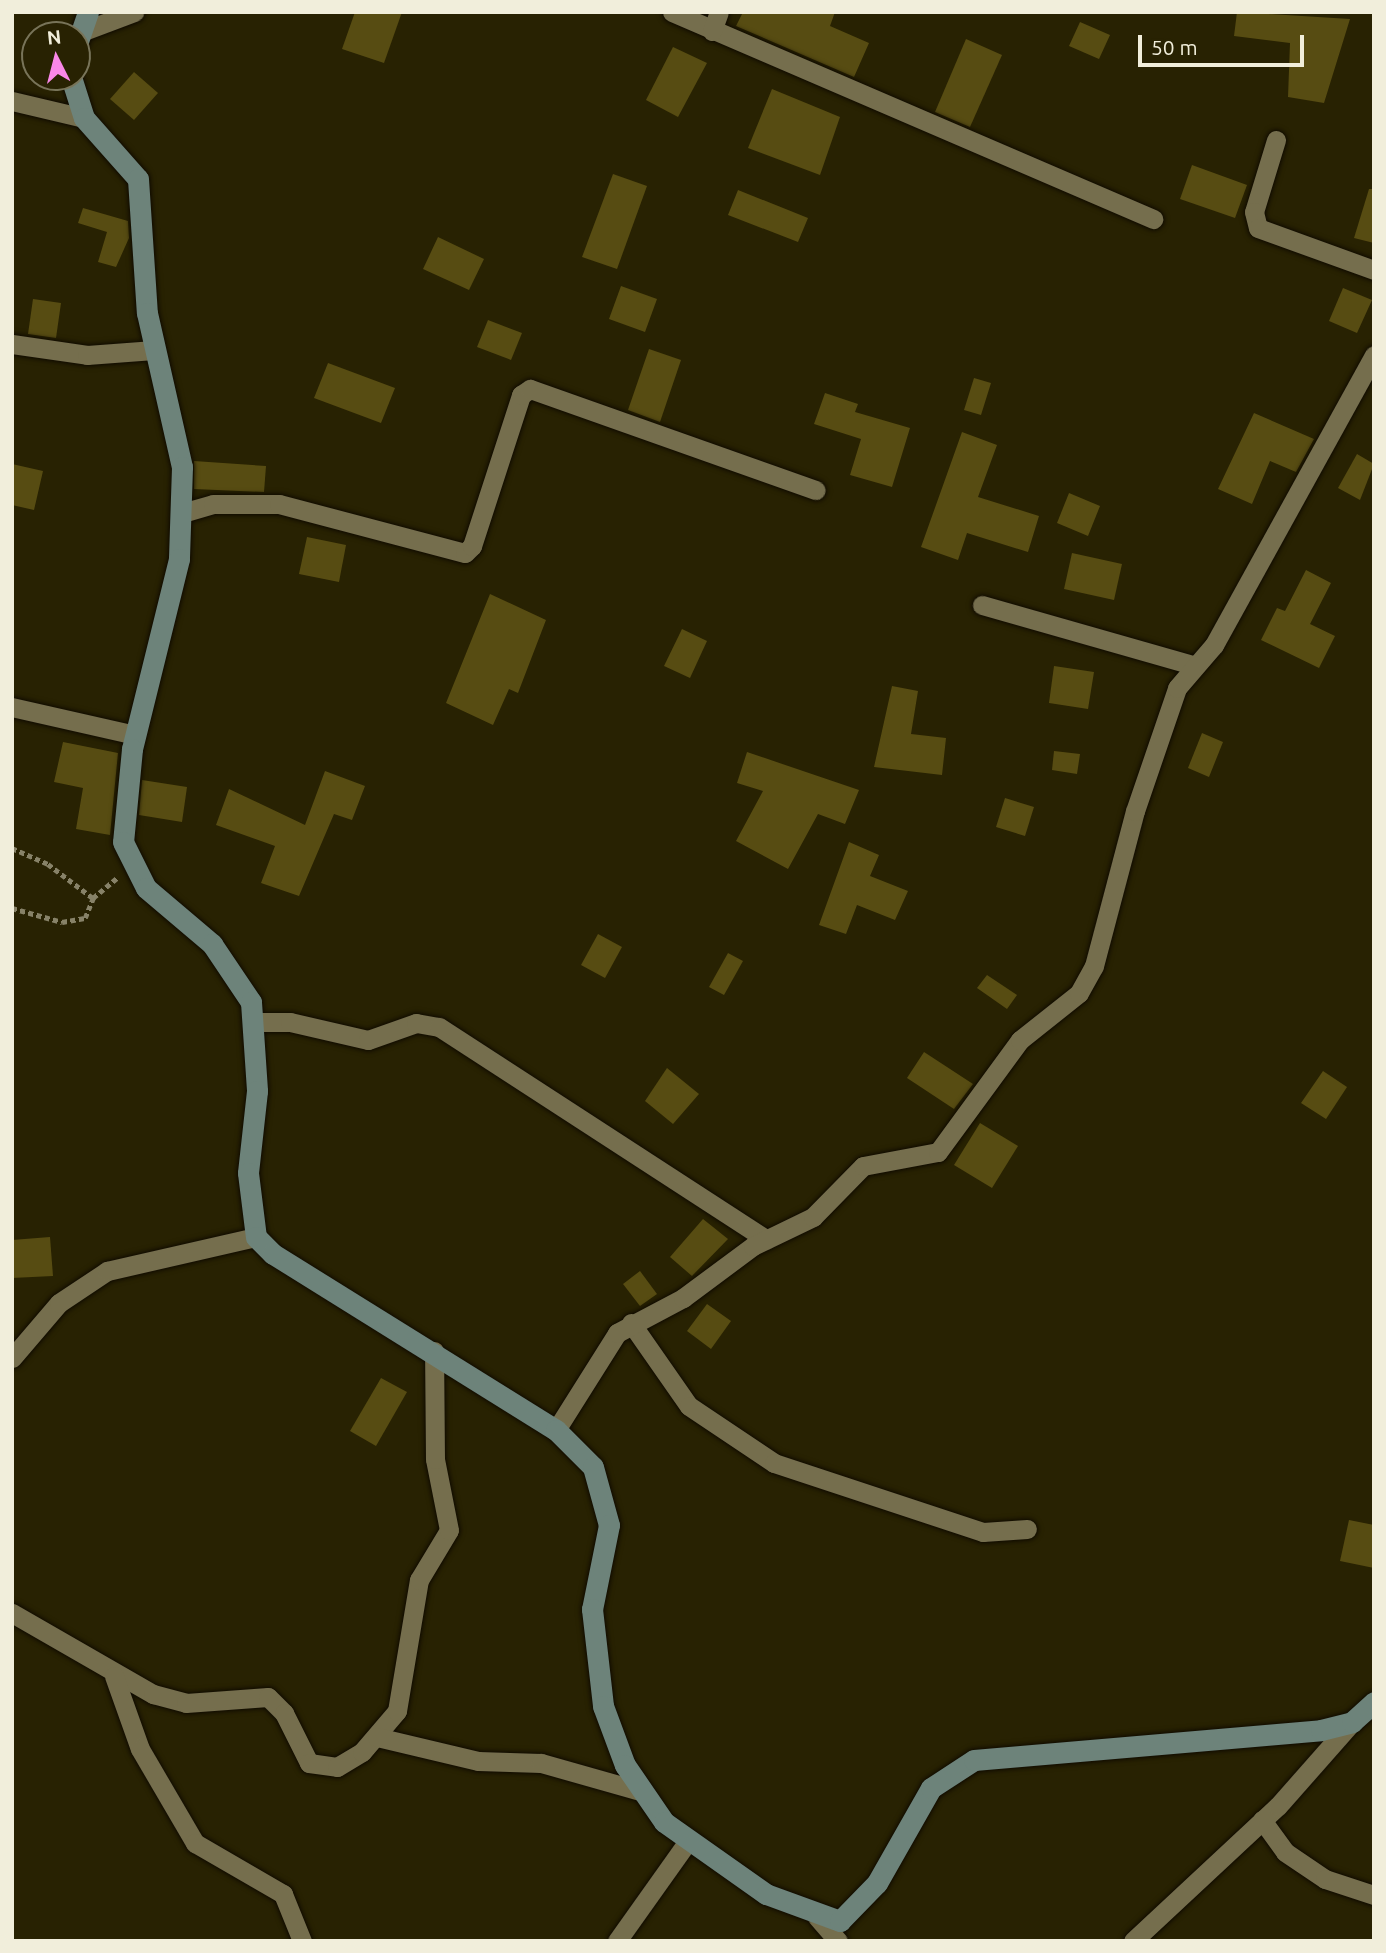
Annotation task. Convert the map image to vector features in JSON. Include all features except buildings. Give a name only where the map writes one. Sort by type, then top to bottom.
[{"type":"street","points":[[91,26],[134,12]]},
{"type":"street","points":[[672,12],[716,22],[1153,219]]},
{"type":"street","points":[[75,91],[84,118],[138,179],[154,350],[179,445],[182,513],[179,559],[135,735],[121,819],[132,865],[146,888],[234,969],[254,1022],[257,1091],[248,1173],[256,1237],[273,1254],[435,1351],[556,1430],[593,1466],[608,1505],[592,1609],[603,1706],[640,1791],[688,1841],[766,1894],[817,1917],[840,1921],[856,1910],[925,1796],[974,1760],[1352,1722]]},
{"type":"street","points":[[12,101],[84,118]]},
{"type":"street","points":[[1276,140],[1254,212],[1258,228],[1374,270]]},
{"type":"street","points":[[12,344],[87,355],[154,350]]},
{"type":"street","points":[[556,1430],[607,1343],[631,1323],[683,1298],[766,1239],[821,1211],[863,1166],[924,1158],[944,1147],[1020,1040],[1079,993],[1094,966],[1135,811],[1174,698],[1194,665],[1214,645],[1374,355]]},
{"type":"street","points":[[182,513],[213,504],[279,504],[465,553],[472,547],[521,395],[530,389],[816,490]]},
{"type":"street","points":[[982,605],[1194,665]]},
{"type":"street","points":[[12,706],[135,735]]},
{"type":"street","points":[[254,1022],[290,1022],[368,1040],[416,1023],[439,1027],[766,1239]]},
{"type":"street","points":[[12,1357],[59,1303],[98,1276],[155,1256],[256,1237]]},
{"type":"street","points":[[631,1323],[690,1406],[774,1463],[983,1532],[1027,1529]]},
{"type":"street","points":[[12,1613],[114,1675],[186,1703],[268,1697],[318,1769],[337,1767],[377,1737],[399,1703],[419,1580],[449,1530],[435,1459],[435,1351]]},
{"type":"street","points":[[114,1675],[141,1749],[195,1843],[283,1894],[302,1941]]},
{"type":"street","points":[[1133,1941],[1262,1820],[1352,1722],[1374,1702]]},
{"type":"street","points":[[377,1737],[478,1761],[541,1763],[640,1791]]},
{"type":"street","points":[[1262,1820],[1295,1859],[1325,1879],[1374,1895]]},
{"type":"street","points":[[617,1941],[688,1841]]},
{"type":"street","points":[[817,1917],[838,1941]]},
{"type":"path","points":[[12,848],[48,864],[93,898]]},
{"type":"path","points":[[12,908],[62,922],[85,918],[93,898],[132,865]]}]
